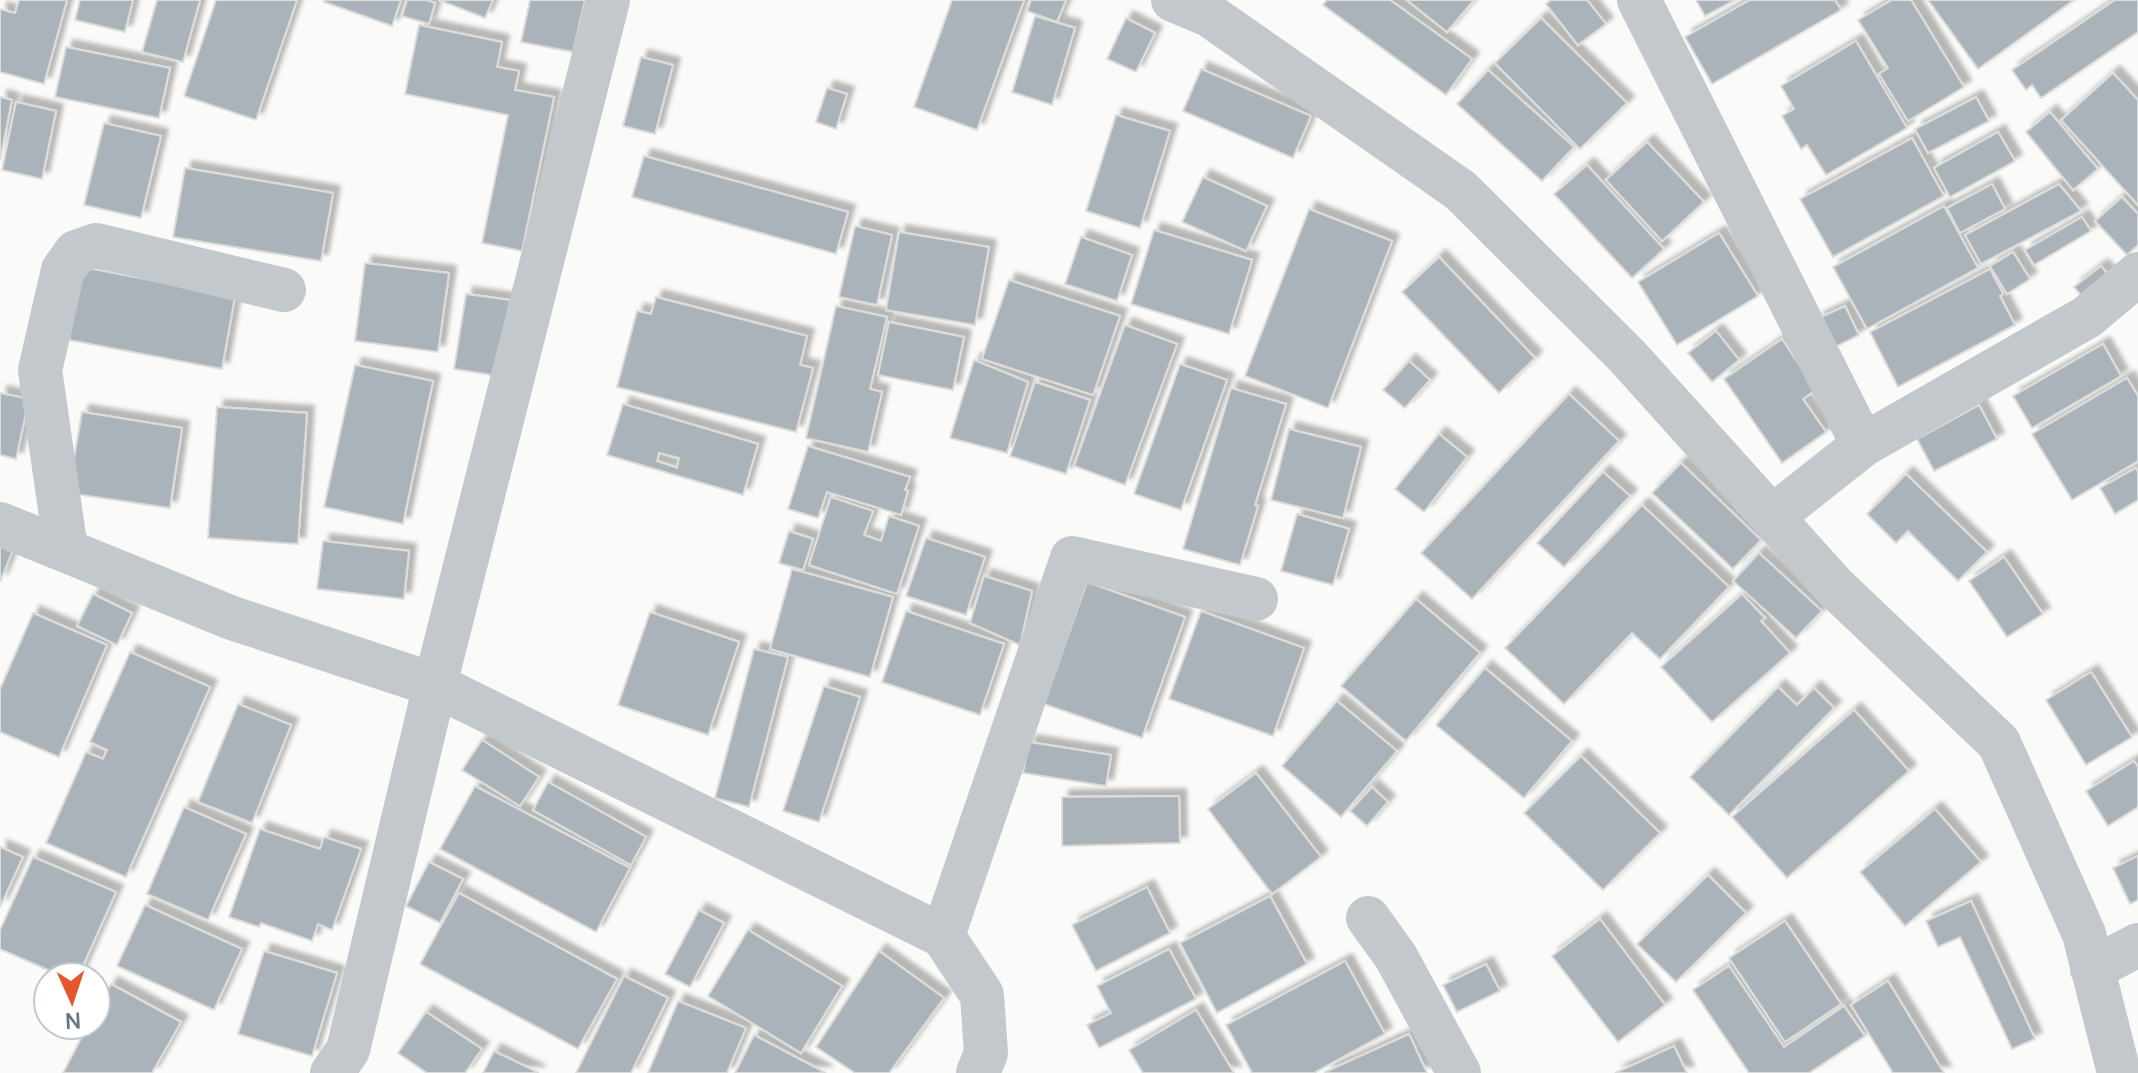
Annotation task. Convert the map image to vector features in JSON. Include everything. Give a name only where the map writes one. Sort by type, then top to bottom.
[{"type":"street","points":[[332,1073],[348,1050],[435,685],[608,0]]},
{"type":"street","points":[[1173,0],[1209,15],[1460,190],[1627,356],[1834,586],[1999,743],[2084,934],[2119,1073]]},
{"type":"street","points":[[1639,0],[1863,445]]},
{"type":"street","points":[[66,550],[40,370],[63,270],[76,252],[96,245],[284,290]]},
{"type":"street","points":[[1772,517],[1863,445],[2087,317],[2138,274]]},
{"type":"street","points":[[0,524],[232,618],[435,685],[943,936],[982,995],[986,1053],[978,1073]]},
{"type":"street","points":[[943,936],[1072,558],[1256,599]]},
{"type":"street","points":[[1368,918],[1396,957],[1459,1073]]},
{"type":"street","points":[[2092,969],[2138,945]]},
{"type":"building","points":[[19,0],[67,0],[44,84],[0,72],[0,9],[15,13]]},
{"type":"building","points":[[80,0],[133,0],[125,32],[75,20]]},
{"type":"building","points":[[157,0],[200,0],[183,62],[142,52]]},
{"type":"building","points":[[216,0],[297,0],[256,120],[184,96]]},
{"type":"building","points":[[324,0],[401,0],[392,26]]},
{"type":"building","points":[[407,0],[435,3],[429,24],[402,16]]},
{"type":"building","points":[[439,0],[493,0],[485,18]]},
{"type":"building","points":[[530,0],[585,0],[573,52],[521,42]]},
{"type":"building","points":[[952,0],[1024,0],[977,130],[914,107]]},
{"type":"building","points":[[1031,0],[1066,0],[1057,22],[1027,11]]},
{"type":"building","points":[[1327,0],[1390,0],[1472,59],[1446,95],[1323,5]]},
{"type":"building","points":[[1407,0],[1474,0],[1447,32]]},
{"type":"building","points":[[1551,0],[1587,0],[1606,24],[1578,45],[1546,4]]},
{"type":"building","points":[[1696,0],[1735,0],[1705,16]]},
{"type":"building","points":[[1750,0],[1835,0],[1841,10],[1712,84],[1685,37]]},
{"type":"building","points":[[1892,0],[1911,0],[1964,87],[1908,121],[1879,74],[1888,68],[1858,20]]},
{"type":"building","points":[[1928,0],[2074,0],[1978,69]]},
{"type":"building","points":[[2115,0],[2138,0],[2138,32],[2041,98],[2032,85],[2026,90],[2012,70]]},
{"type":"building","points":[[1035,16],[1075,28],[1052,105],[1012,92]]},
{"type":"building","points":[[1126,18],[1155,33],[1136,72],[1107,59]]},
{"type":"building","points":[[1541,18],[1627,103],[1580,149],[1495,63]]},
{"type":"building","points":[[419,25],[502,42],[497,67],[519,71],[515,90],[554,97],[522,251],[482,243],[508,115],[405,94]]},
{"type":"building","points":[[1856,41],[1907,128],[1826,175],[1807,145],[1801,149],[1782,116],[1794,109],[1781,86]]},
{"type":"building","points":[[66,47],[170,68],[159,118],[55,97]]},
{"type":"building","points":[[641,57],[673,65],[655,134],[623,126]]},
{"type":"building","points":[[1201,69],[1311,116],[1293,158],[1183,111]]},
{"type":"building","points":[[1488,70],[1574,147],[1542,181],[1457,104]]},
{"type":"building","points":[[2113,73],[2138,100],[2138,205],[2061,120]]},
{"type":"building","points":[[827,88],[847,94],[836,129],[816,122]]},
{"type":"building","points":[[0,97],[12,100],[0,160]]},
{"type":"building","points":[[1976,97],[1989,121],[1928,153],[1915,129]]},
{"type":"building","points":[[16,102],[56,111],[42,179],[2,170]]},
{"type":"building","points":[[2050,112],[2098,169],[2073,190],[2026,132]]},
{"type":"building","points":[[1116,115],[1170,131],[1140,228],[1086,211]]},
{"type":"building","points":[[104,123],[161,136],[141,218],[84,205]]},
{"type":"building","points":[[1998,132],[2015,161],[1950,197],[1934,168]]},
{"type":"building","points":[[1912,138],[1944,196],[1833,257],[1800,199]]},
{"type":"building","points":[[1647,142],[1704,202],[1662,241],[1606,180]]},
{"type":"building","points":[[644,156],[848,212],[836,254],[632,197]]},
{"type":"building","points":[[1587,165],[1664,249],[1632,278],[1554,194]]},
{"type":"building","points":[[185,168],[333,193],[321,261],[173,237]]},
{"type":"building","points":[[1203,177],[1267,206],[1246,251],[1182,222]]},
{"type":"building","points":[[1992,184],[2005,209],[1960,233],[1947,208]]},
{"type":"building","points":[[2059,184],[2081,211],[1981,264],[1965,235]]},
{"type":"building","points":[[2122,197],[2138,214],[2138,245],[2127,255],[2095,221]]},
{"type":"building","points":[[1944,206],[1978,268],[1867,329],[1833,267]]},
{"type":"building","points":[[1309,209],[1392,241],[1328,408],[1245,376]]},
{"type":"building","points":[[2082,217],[2091,231],[2034,265],[2025,250]]},
{"type":"building","points":[[855,226],[892,235],[877,305],[839,297]]},
{"type":"building","points":[[1154,230],[1252,260],[1229,334],[1131,304]]},
{"type":"building","points":[[899,232],[989,247],[975,325],[886,310]]},
{"type":"building","points":[[1719,233],[1758,296],[1677,345],[1638,282]]},
{"type":"building","points":[[1081,237],[1132,255],[1117,301],[1065,284]]},
{"type":"building","points":[[2013,252],[2030,279],[2007,294],[1990,266]]},
{"type":"building","points":[[1439,257],[1535,358],[1499,393],[1402,292]]},
{"type":"building","points":[[365,263],[449,273],[438,352],[355,341]]},
{"type":"building","points":[[2101,266],[2115,282],[2088,304],[2074,287]]},
{"type":"building","points":[[82,267],[235,296],[222,369],[69,340]]},
{"type":"building","points":[[1990,269],[2015,325],[1898,387],[1870,332]]},
{"type":"building","points":[[1009,280],[1120,316],[1093,395],[982,359]]},
{"type":"building","points":[[466,294],[510,300],[498,376],[454,369]]},
{"type":"building","points":[[656,297],[807,336],[800,365],[813,368],[796,432],[617,387],[637,311],[651,314]]},
{"type":"building","points":[[836,306],[887,317],[870,389],[882,392],[868,452],[806,438]]},
{"type":"building","points":[[1845,306],[1859,335],[1831,349],[1817,319]]},
{"type":"building","points":[[889,322],[964,337],[953,390],[878,375]]},
{"type":"building","points":[[1125,325],[1177,344],[1125,485],[1074,466]]},
{"type":"building","points":[[1716,331],[1739,360],[1712,382],[1688,353]]},
{"type":"building","points":[[1782,339],[1816,390],[1803,399],[1826,432],[1782,463],[1724,379]]},
{"type":"building","points":[[2103,344],[2121,376],[2032,428],[2013,396]]},
{"type":"building","points":[[974,360],[1028,382],[1007,453],[950,438]]},
{"type":"building","points":[[1409,361],[1430,380],[1405,408],[1383,390]]},
{"type":"building","points":[[1180,364],[1227,380],[1181,510],[1134,494]]},
{"type":"building","points":[[355,365],[433,381],[403,524],[324,507]]},
{"type":"building","points":[[2127,378],[2138,396],[2138,461],[2072,500],[2032,434]]},
{"type":"building","points":[[1035,382],[1090,400],[1066,474],[1010,456]]},
{"type":"building","points":[[1231,388],[1286,404],[1240,565],[1183,549]]},
{"type":"building","points":[[0,393],[29,399],[16,459],[0,455]]},
{"type":"building","points":[[1569,394],[1619,441],[1472,599],[1421,553]]},
{"type":"building","points":[[623,404],[758,444],[743,495],[607,455]],"holes":[[[659,453],[679,458],[677,468],[657,461]]]},
{"type":"building","points":[[1979,405],[1997,439],[1934,471],[1917,439]]},
{"type":"building","points":[[217,407],[307,413],[298,544],[208,538]]},
{"type":"building","points":[[82,412],[182,428],[170,508],[68,493]]},
{"type":"building","points":[[1289,429],[1361,447],[1343,518],[1271,500]]},
{"type":"building","points":[[1439,434],[1467,457],[1424,512],[1395,489]]},
{"type":"building","points":[[808,446],[910,477],[901,515],[827,492],[818,518],[788,509]]},
{"type":"building","points":[[1681,463],[1761,540],[1733,569],[1652,493]]},
{"type":"building","points":[[2136,468],[2138,500],[2115,514],[2100,488]]},
{"type":"building","points":[[1603,472],[1630,496],[1564,567],[1537,543]]},
{"type":"building","points":[[1906,474],[1987,552],[1958,581],[1908,531],[1896,543],[1867,514]]},
{"type":"building","points":[[831,497],[873,511],[864,535],[881,541],[889,516],[919,526],[897,594],[809,565]]},
{"type":"building","points":[[1642,505],[1729,587],[1660,659],[1632,633],[1564,704],[1505,648]]},
{"type":"building","points":[[1297,514],[1349,529],[1333,585],[1281,571]]},
{"type":"building","points":[[789,531],[813,539],[803,570],[779,563]]},
{"type":"building","points":[[926,538],[985,557],[966,615],[906,596]]},
{"type":"building","points":[[323,541],[409,551],[404,599],[317,589]]},
{"type":"building","points":[[0,546],[12,552],[0,582]]},
{"type":"building","points":[[1759,553],[1822,611],[1796,638],[1733,581]]},
{"type":"building","points":[[2004,557],[2043,614],[2007,637],[1969,581]]},
{"type":"building","points":[[792,569],[893,597],[870,677],[770,649]]},
{"type":"building","points":[[984,576],[1032,591],[1020,645],[970,623]]},
{"type":"building","points":[[1087,582],[1185,617],[1142,738],[1044,704]]},
{"type":"building","points":[[93,594],[132,613],[117,645],[77,626]]},
{"type":"building","points":[[1742,594],[1765,618],[1761,621],[1790,653],[1712,722],[1661,667]]},
{"type":"building","points":[[1416,599],[1480,653],[1406,741],[1341,686]]},
{"type":"building","points":[[906,611],[1004,644],[980,715],[882,682]]},
{"type":"building","points":[[1201,611],[1304,648],[1273,736],[1169,699]]},
{"type":"building","points":[[650,612],[739,642],[708,735],[618,705]]},
{"type":"building","points":[[33,613],[107,645],[59,757],[0,732],[0,689]]},
{"type":"building","points":[[754,649],[788,657],[749,807],[715,798]]},
{"type":"building","points":[[130,652],[210,687],[126,877],[46,843],[86,752],[103,759],[107,750],[90,742]]},
{"type":"building","points":[[1485,668],[1572,741],[1524,798],[1436,725]]},
{"type":"building","points":[[2091,672],[2132,737],[2086,765],[2046,700]]},
{"type":"building","points":[[824,686],[860,697],[819,822],[783,811]]},
{"type":"building","points":[[1778,687],[1797,705],[1814,688],[1834,708],[1729,815],[1690,777]]},
{"type":"building","points":[[1337,701],[1397,751],[1341,817],[1282,766]]},
{"type":"building","points":[[238,704],[291,725],[252,823],[198,802]]},
{"type":"building","points":[[1854,710],[1909,771],[1787,878],[1732,817]]},
{"type":"building","points":[[482,740],[539,777],[520,806],[462,770]]},
{"type":"building","points":[[1029,742],[1111,755],[1106,786],[1023,773]]},
{"type":"building","points":[[1581,756],[1660,833],[1603,890],[1524,813]]},
{"type":"building","points":[[2134,761],[2138,767],[2138,807],[2108,826],[2086,791]]},
{"type":"building","points":[[1256,773],[1321,857],[1272,894],[1208,809]]},
{"type":"building","points":[[548,782],[646,837],[631,865],[533,810]]},
{"type":"building","points":[[475,786],[630,868],[596,932],[440,849]]},
{"type":"building","points":[[1372,787],[1388,802],[1367,826],[1350,811]]},
{"type":"building","points":[[1179,796],[1180,843],[1062,846],[1062,797]]},
{"type":"building","points":[[184,807],[246,834],[208,920],[147,894]]},
{"type":"building","points":[[1935,809],[1981,862],[1905,926],[1860,872]]},
{"type":"building","points":[[260,829],[320,849],[324,837],[361,849],[332,930],[318,924],[312,941],[261,923],[259,927],[229,917]]},
{"type":"building","points":[[0,847],[23,857],[0,907]]},
{"type":"building","points":[[2138,856],[2138,900],[2130,904],[2113,868]]},
{"type":"building","points":[[33,857],[116,892],[85,961],[32,963],[0,949],[0,930]]},
{"type":"building","points":[[429,862],[463,879],[440,923],[406,906]]},
{"type":"building","points":[[1708,875],[1746,913],[1676,982],[1637,944]]},
{"type":"building","points":[[1147,887],[1170,933],[1096,971],[1072,925]]},
{"type":"building","points":[[459,893],[617,979],[578,1049],[420,964]]},
{"type":"building","points":[[1270,896],[1307,964],[1217,1013],[1180,943]]},
{"type":"building","points":[[1971,901],[2035,1039],[2012,1049],[1960,937],[1938,947],[1926,921]]},
{"type":"building","points":[[145,905],[242,949],[214,1010],[117,966]]},
{"type":"building","points":[[699,910],[724,923],[690,987],[665,974]]},
{"type":"building","points":[[1600,919],[1665,1005],[1618,1042],[1552,956]]},
{"type":"building","points":[[1785,921],[1841,1004],[1785,1042],[1729,958]]},
{"type":"building","points":[[748,930],[842,986],[801,1053],[708,996]]},
{"type":"building","points":[[1169,949],[1196,999],[1099,1048],[1087,1025],[1111,1013],[1097,986]]},
{"type":"building","points":[[264,951],[337,973],[312,1056],[238,1034]]},
{"type":"building","points":[[879,951],[944,998],[889,1073],[855,1073],[816,1047]]},
{"type":"building","points":[[1345,961],[1385,1034],[1314,1073],[1252,1073],[1226,1025]]},
{"type":"building","points":[[1486,964],[1500,991],[1457,1012],[1443,985]]},
{"type":"building","points":[[1729,966],[1784,1047],[1844,1006],[1865,1036],[1809,1073],[1749,1073],[1693,990]]},
{"type":"building","points":[[624,976],[668,998],[631,1073],[576,1073]]},
{"type":"building","points":[[1888,981],[1944,1073],[1893,1073],[1851,1005]]},
{"type":"building","points":[[112,985],[181,1022],[152,1073],[63,1073],[80,1041],[112,1041]]},
{"type":"building","points":[[678,1001],[746,1028],[727,1073],[648,1073]]},
{"type":"building","points":[[1196,1010],[1234,1073],[1143,1073],[1129,1050]]},
{"type":"building","points":[[426,1012],[482,1049],[465,1073],[427,1073],[398,1053]]},
{"type":"building","points":[[1409,1034],[1427,1073],[1325,1073],[1325,1072]]},
{"type":"building","points":[[754,1035],[826,1073],[735,1073]]},
{"type":"building","points":[[1674,1046],[1687,1073],[1615,1073]]},
{"type":"building","points":[[494,1051],[539,1073],[483,1073]]}]
